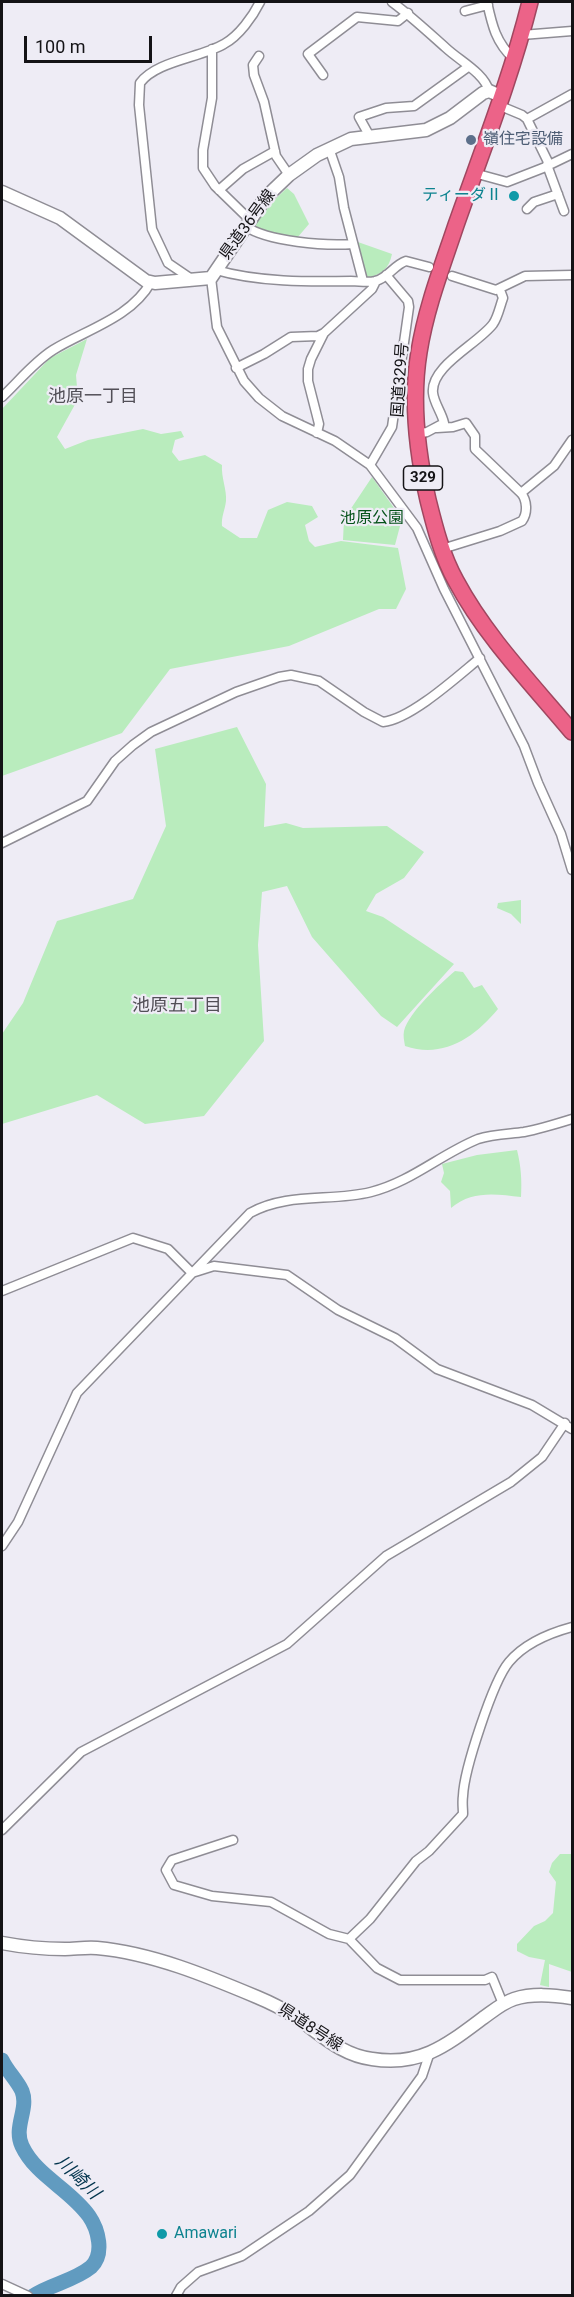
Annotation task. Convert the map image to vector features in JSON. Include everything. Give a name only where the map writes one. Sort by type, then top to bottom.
[{"type":"highway","name":"国道329号","points":[[530,2],[522,35],[496,98],[424,326],[416,377],[417,434],[420,467],[450,584],[573,732]]},
{"type":"main road","name":"県道36号線","points":[[151,282],[214,274],[266,197],[289,175],[329,148],[369,135],[426,130],[450,118],[475,98],[496,98]]},
{"type":"main road","points":[[2,192],[60,218],[151,282]]},
{"type":"main road","name":"県道8号線","points":[[2,1943],[35,1948],[94,1947],[138,1955],[176,1966],[259,1998],[293,2015],[331,2044],[354,2055],[372,2060],[393,2061],[429,2055],[452,2042],[503,2004],[514,1999],[538,1995],[573,1998]]},
{"type":"street","points":[[190,278],[168,263],[152,229],[139,91],[144,78],[151,73],[225,43],[242,27],[260,2]]},
{"type":"street","points":[[392,2],[408,13],[484,81],[496,98],[527,119],[548,164],[564,211]]},
{"type":"street","points":[[465,11],[488,3],[495,35],[501,47],[514,59]]},
{"type":"street","points":[[323,75],[308,54],[353,18],[369,17],[398,21],[408,13]]},
{"type":"street","points":[[522,35],[573,31]]},
{"type":"street","points":[[212,49],[212,98],[206,123],[202,160],[207,175],[248,223],[263,234],[298,241],[353,244]]},
{"type":"street","points":[[259,56],[253,65],[254,75],[264,102],[275,151],[289,175]]},
{"type":"street","points":[[369,135],[359,117],[386,108],[414,106],[468,67]]},
{"type":"street","points":[[527,119],[573,94]]},
{"type":"street","points":[[329,148],[339,177],[363,280]]},
{"type":"street","points":[[219,190],[243,169],[275,151]]},
{"type":"street","points":[[474,173],[507,182],[573,154]]},
{"type":"street","points":[[527,209],[534,202],[558,194]]},
{"type":"street","points":[[236,368],[291,337],[318,336],[324,333],[372,289],[376,281],[406,261],[429,267]]},
{"type":"street","points":[[376,281],[333,282],[214,274],[217,327],[236,368],[259,398],[282,416],[336,441],[370,465],[417,528],[450,584],[480,658],[524,746],[561,834],[573,870]]},
{"type":"street","points":[[370,465],[392,427],[409,307],[408,301],[386,275]]},
{"type":"street","points":[[452,276],[500,290],[525,276],[573,275]]},
{"type":"street","points":[[2,398],[50,352],[118,315],[147,289],[151,282]]},
{"type":"street","points":[[417,434],[437,428],[444,423],[433,392],[435,378],[440,370],[495,322],[503,298],[500,290]]},
{"type":"street","points":[[317,433],[319,424],[308,381],[308,369],[324,333]]},
{"type":"street","points":[[437,428],[453,427],[465,423],[474,436],[475,449],[521,493],[526,511],[522,521],[500,531],[442,549]]},
{"type":"street","points":[[521,493],[554,466],[573,440]]},
{"type":"street","points":[[2,843],[87,801],[115,761],[151,732],[264,681],[291,675],[319,681],[383,722],[400,716],[440,692],[480,658]]},
{"type":"street","points":[[2,1546],[18,1522],[77,1393],[250,1214],[263,1206],[303,1198],[334,1197],[376,1191],[399,1183],[480,1139],[532,1130],[573,1119]]},
{"type":"street","points":[[2,1291],[133,1238],[168,1249],[192,1273]]},
{"type":"street","points":[[2,1830],[81,1752],[287,1644],[386,1556],[511,1482],[542,1457],[569,1426],[532,1405],[437,1369],[395,1338],[338,1310],[286,1275],[214,1266],[192,1273]]},
{"type":"street","points":[[349,1939],[370,1919],[416,1861],[429,1851],[463,1814],[463,1795],[472,1756],[498,1678],[510,1660],[550,1633],[573,1627]]},
{"type":"street","points":[[233,1840],[172,1860],[166,1870],[174,1885],[212,1896],[271,1902],[329,1934],[349,1939],[377,1968],[400,1980],[485,1980],[492,1977],[503,2004]]},
{"type":"street","points":[[176,2295],[181,2287],[198,2272],[242,2256],[309,2211],[350,2175],[422,2076],[429,2055]]},
{"type":"street","points":[[2,2284],[28,2295]]},
{"type":"green space","points":[[287,188],[294,194],[309,224],[297,238],[262,231],[254,227],[272,202]]},
{"type":"green space","points":[[355,241],[392,254],[386,267],[380,273],[366,278]]},
{"type":"green space","points":[[87,339],[76,375],[78,399],[57,437],[65,449],[88,440],[143,429],[161,434],[181,431],[184,437],[175,440],[172,452],[179,461],[205,455],[222,465],[226,497],[222,526],[240,538],[257,538],[268,510],[287,502],[312,506],[318,517],[305,525],[309,541],[315,547],[341,541],[398,548],[406,589],[396,609],[379,609],[289,646],[170,669],[122,733],[2,776],[2,409],[50,358]]},
{"type":"green space","name":"池原公園","points":[[372,477],[404,522],[400,526],[395,545],[343,540],[344,519]]},
{"type":"green space","points":[[237,727],[266,784],[264,827],[286,823],[303,828],[387,826],[424,852],[404,878],[376,894],[366,911],[383,917],[454,964],[397,1027],[381,1016],[312,937],[287,886],[262,892],[258,945],[264,1041],[204,1116],[145,1124],[97,1095],[2,1124],[2,1034],[23,1003],[57,921],[133,899],[166,826],[155,749]]},
{"type":"green space","points":[[521,900],[521,924],[511,914],[497,908],[498,903]]},
{"type":"green space","points":[[455,971],[463,972],[474,988],[482,985],[498,1009],[479,1029],[445,1048],[432,1050],[405,1046],[404,1031],[412,1015]]},
{"type":"green space","points":[[517,1150],[521,1173],[521,1197],[493,1194],[476,1196],[467,1198],[451,1208],[450,1191],[441,1182],[444,1173],[442,1164],[477,1155]]},
{"type":"green space","points":[[560,1854],[572,1854],[572,1972],[549,1964],[549,1987],[540,1985],[545,1960],[529,1957],[517,1951],[517,1944],[534,1926],[545,1921],[553,1913],[556,1882],[549,1872],[552,1863]]},
{"type":"waterway","name":"川崎川","points":[[2,2060],[20,2087],[24,2098],[19,2132],[22,2146],[36,2166],[81,2206],[89,2216],[99,2242],[98,2255],[91,2267],[33,2296]]},
{"type":"place","name":"嶺住宅設備","points":[[471,140]]},
{"type":"place","name":"ティーダⅡ","points":[[514,196]]},
{"type":"place","name":"Amawari","points":[[162,2234]]},
{"type":"district","name":"池原一丁目","points":[[93,397]]},
{"type":"district","name":"池原五丁目","points":[[177,1006]]}]
